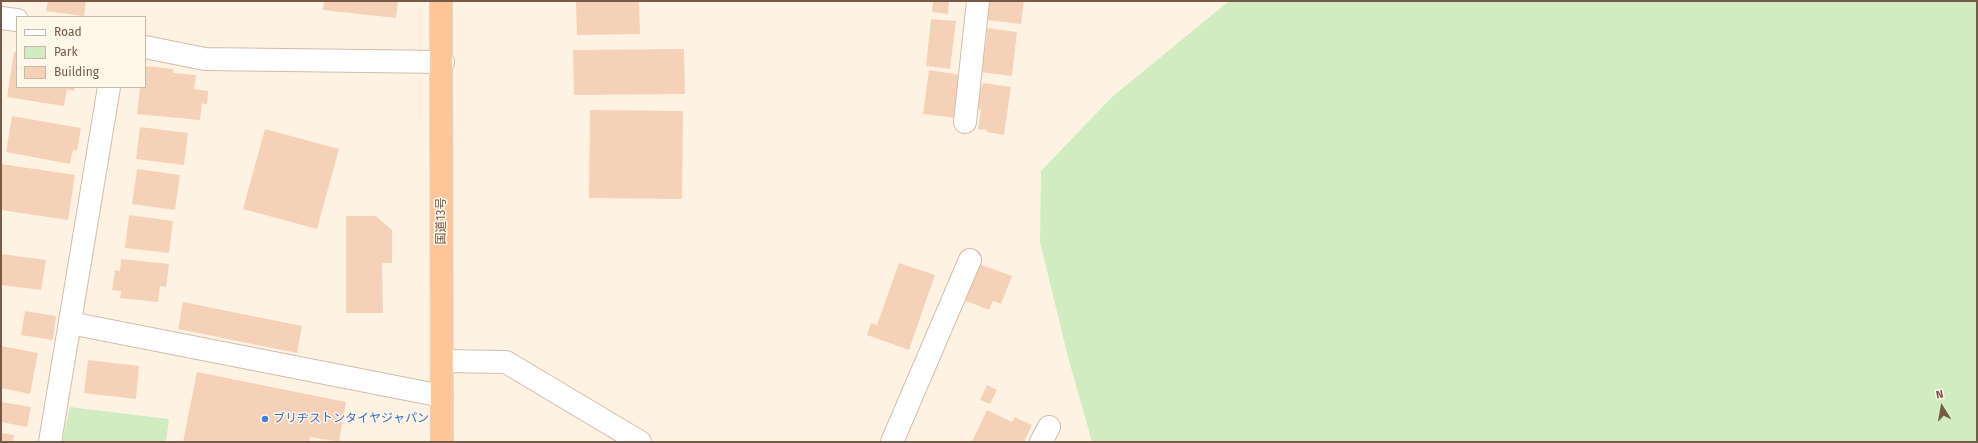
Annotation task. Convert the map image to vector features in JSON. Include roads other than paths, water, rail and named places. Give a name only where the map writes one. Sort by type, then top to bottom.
[{"type":"highway","name":"国道13号","points":[[441,1],[442,442]]},
{"type":"street","points":[[965,122],[978,1]]},
{"type":"street","points":[[1,18],[16,20]]},
{"type":"street","points":[[146,46],[205,59],[442,62]]},
{"type":"street","points":[[50,442],[109,88]]},
{"type":"street","points":[[892,442],[970,260]]},
{"type":"street","points":[[70,323],[442,396]]},
{"type":"street","points":[[442,361],[506,362],[640,442]]},
{"type":"place","name":"ブリヂストンタイヤジャパン","points":[[265,419]]}]
